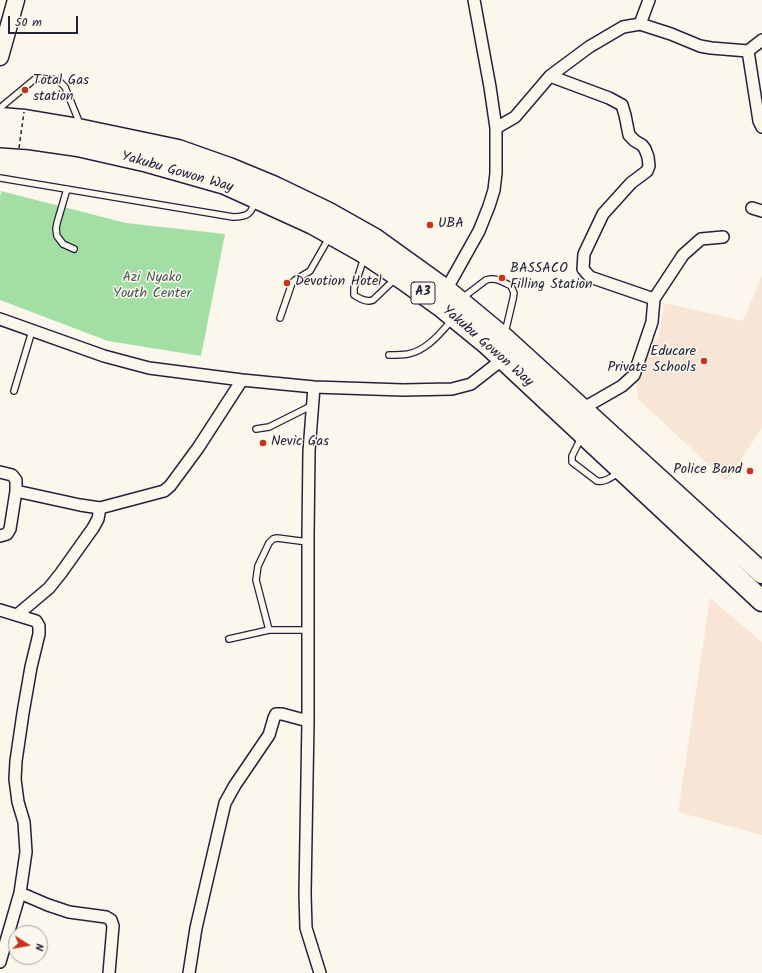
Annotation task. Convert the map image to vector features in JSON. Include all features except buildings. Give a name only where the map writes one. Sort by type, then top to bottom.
[{"type":"highway","name":"Yakubu Gowon Way","points":[[0,118],[25,120],[83,130],[178,150],[229,168],[250,189],[365,254],[399,276],[443,308],[453,302]]},
{"type":"highway","name":"Yakubu Gowon Way","points":[[0,137],[30,139],[78,146],[144,161],[224,184],[250,189],[275,187],[327,212],[375,239],[453,302],[504,338],[762,573]]},
{"type":"highway","name":"Yakubu Gowon Way","points":[[453,302],[502,359],[762,601]]},
{"type":"street","points":[[0,57],[16,0]]},
{"type":"street","points":[[453,302],[479,231],[490,206],[496,173],[496,128],[474,0]]},
{"type":"street","points":[[640,24],[650,0]]},
{"type":"street","points":[[496,128],[514,117],[550,76],[589,47],[623,27],[640,24],[671,34],[700,46],[748,52],[762,40]]},
{"type":"street","points":[[748,52],[759,121],[762,127]]},
{"type":"street","points":[[550,76],[609,98],[622,105],[629,135],[645,149],[649,166],[647,171],[630,183],[603,214],[584,254],[582,269],[590,277],[601,282],[654,299]]},
{"type":"street","points":[[582,409],[622,386],[634,375],[652,322],[654,299],[683,255],[701,239],[723,237]]},
{"type":"street","points":[[0,319],[104,356],[149,368],[242,380],[314,387],[403,390],[452,389],[471,384],[502,359]]},
{"type":"street","points":[[16,491],[100,508],[164,491],[170,486],[198,448],[242,380]]},
{"type":"street","points":[[314,387],[310,451],[308,542],[308,721],[305,894],[306,928],[320,973]]},
{"type":"street","points":[[0,472],[12,475],[16,480],[16,491],[10,529],[7,534],[0,536]]},
{"type":"street","points":[[17,615],[49,588],[61,573],[93,528],[98,519],[100,508]]},
{"type":"street","points":[[0,610],[36,621],[39,626],[39,634],[22,714],[16,761],[15,779],[18,802],[24,822],[26,852],[20,893],[0,962]]},
{"type":"street","points":[[189,973],[198,920],[225,803],[268,735],[276,714],[282,714],[308,721]]},
{"type":"street","points":[[20,893],[69,912],[106,917],[111,920],[113,926],[109,973]]},
{"type":"lane","points":[[0,108],[36,78],[58,80],[65,87],[83,130]]},
{"type":"lane","points":[[0,178],[233,217],[243,217],[249,213],[253,207],[250,189]]},
{"type":"lane","points":[[68,189],[56,229],[57,236],[63,244],[74,249]]},
{"type":"lane","points":[[280,318],[292,283],[310,271],[332,234]]},
{"type":"lane","points":[[365,254],[354,288],[354,294],[370,302],[399,276]]},
{"type":"lane","points":[[389,355],[408,354],[419,351],[429,345],[453,302],[491,278],[497,279],[511,286],[514,293],[504,338]]},
{"type":"lane","points":[[14,391],[32,331]]},
{"type":"lane","points":[[256,429],[269,427],[313,405]]},
{"type":"lane","points":[[584,434],[572,456],[572,462],[597,482],[604,481],[622,470]]},
{"type":"lane","points":[[269,630],[256,580],[258,566],[272,539],[278,538],[308,542]]},
{"type":"lane","points":[[229,639],[269,630],[308,630]]},
{"type":"path","points":[[19,148],[24,112]]},
{"type":"shaded area","name":"Educare Private Schools","points":[[762,276],[762,428],[726,481],[637,398],[637,382],[654,340],[658,339],[665,303],[743,321]]},
{"type":"shaded area","points":[[710,598],[762,642],[762,835],[678,812]]},
{"type":"green space","name":"Azi Nyako Youth Center","points":[[1,191],[126,223],[225,234],[201,356],[108,341],[0,300]]},
{"type":"place","name":"Total Gas station","points":[[25,90]]},
{"type":"place","name":"UBA","points":[[430,225]]},
{"type":"place","name":"BASSACO Filling Station","points":[[502,278]]},
{"type":"place","name":"Devotion Hotel","points":[[287,283]]},
{"type":"place","name":"Educare Private Schools","points":[[704,361]]},
{"type":"place","name":"Nevic Gas","points":[[263,443]]},
{"type":"place","name":"Police Band","points":[[750,471]]}]
